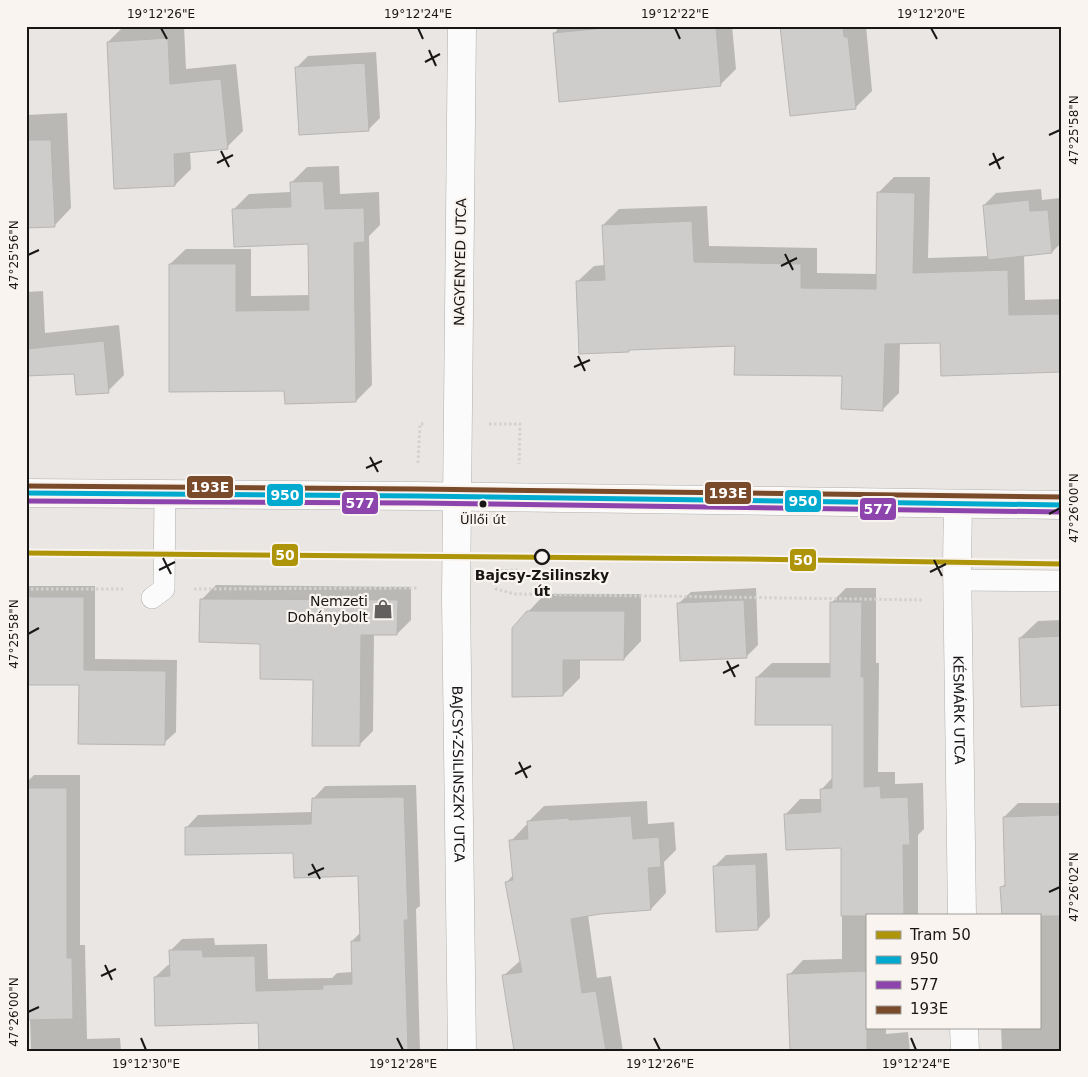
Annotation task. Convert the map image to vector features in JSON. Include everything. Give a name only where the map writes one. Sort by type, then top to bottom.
[{"type":"street","name":"NAGYENYED UTCA","points":[[457,497],[462,26]]},
{"type":"street","points":[[26,493],[1062,505]]},
{"type":"street","name":"BAJCSY-ZSILINSZKY UTCA","points":[[457,497],[456,598],[462,1051]]},
{"type":"street","name":"KÉSMÁRK UTCA","points":[[958,504],[957,591],[962,914]]},
{"type":"street","points":[[964,1030],[964,1051]]},
{"type":"lane","points":[[163,595],[165,494]]},
{"type":"lane","points":[[957,591],[1062,581]]},
{"type":"path","points":[[518,570],[495,571],[496,589],[515,594],[957,591]]},
{"type":"path","points":[[26,589],[163,595],[418,588]]},
{"type":"building","points":[[626,26],[716,26],[721,86],[559,102],[553,33]]},
{"type":"building","points":[[780,26],[843,26],[844,37],[848,37],[856,109],[790,116]]},
{"type":"building","points":[[168,38],[170,84],[221,79],[228,149],[174,154],[175,186],[114,189],[107,42]]},
{"type":"building","points":[[365,63],[369,131],[299,135],[295,67]]},
{"type":"building","points":[[26,140],[51,140],[55,227],[26,228]]},
{"type":"building","points":[[323,181],[325,209],[364,208],[365,242],[354,243],[356,402],[285,404],[284,391],[169,392],[169,264],[236,264],[236,311],[309,310],[308,244],[234,247],[232,209],[291,207],[290,182]]},
{"type":"building","points":[[877,192],[915,193],[913,273],[1008,270],[1009,315],[1062,314],[1062,372],[941,376],[940,343],[885,344],[883,411],[841,409],[842,376],[734,375],[735,346],[579,354],[576,281],[605,280],[602,225],[692,221],[694,262],[801,264],[801,288],[876,289]]},
{"type":"building","points":[[1029,200],[1030,211],[1048,210],[1052,253],[988,260],[983,205]]},
{"type":"building","points":[[104,341],[109,393],[76,395],[74,374],[26,376],[26,349]]},
{"type":"building","points":[[26,597],[84,597],[84,670],[166,671],[165,745],[78,744],[79,685],[26,685]]},
{"type":"building","points":[[200,599],[398,600],[397,635],[361,635],[360,746],[312,746],[313,680],[260,679],[260,644],[199,642]]},
{"type":"building","points":[[744,600],[747,658],[680,661],[677,603]]},
{"type":"building","points":[[830,602],[862,602],[861,677],[864,677],[864,787],[880,786],[881,798],[908,797],[910,845],[903,845],[904,914],[841,916],[841,848],[786,850],[784,814],[821,812],[820,789],[832,788],[832,725],[755,725],[756,677],[830,677]]},
{"type":"building","points":[[527,611],[625,611],[624,660],[563,660],[563,696],[512,697],[512,628]]},
{"type":"building","points":[[1062,636],[1062,705],[1021,707],[1019,638]]},
{"type":"building","points":[[26,788],[67,788],[67,958],[72,958],[73,1019],[26,1020]]},
{"type":"building","points":[[404,797],[408,920],[404,920],[408,1051],[259,1051],[258,1023],[155,1026],[154,977],[170,976],[169,950],[202,950],[203,957],[255,956],[256,991],[323,989],[323,985],[352,984],[351,941],[360,941],[358,876],[294,878],[293,853],[185,855],[185,827],[311,824],[312,798]]},
{"type":"building","points":[[1060,815],[1062,916],[1002,914],[1000,887],[1005,886],[1003,817]]},
{"type":"building","points":[[631,816],[633,839],[659,837],[661,867],[648,868],[651,910],[600,914],[571,919],[582,993],[596,991],[606,1051],[514,1051],[502,975],[522,972],[505,882],[513,880],[509,840],[528,839],[527,821]]},
{"type":"building","points":[[756,864],[758,930],[716,932],[713,866]]},
{"type":"building","points":[[866,971],[867,1051],[790,1051],[787,974]]},
{"type":"tram line","name":"50","points":[[26,553],[745,559],[1062,564]]},
{"type":"transit line","name":"193E","points":[[26,486],[1062,497]]},
{"type":"transit line","name":"950","points":[[26,493],[417,496],[1062,505]]},
{"type":"transit line","name":"577","points":[[26,501],[417,503],[1062,512]]},
{"type":"place","name":"Üllői út","points":[[483,504]]},
{"type":"place","name":"Bajcsy-Zsilinszky út","points":[[542,557]]},
{"type":"place","name":"Nemzeti Dohánybolt","points":[[383,609]]}]
